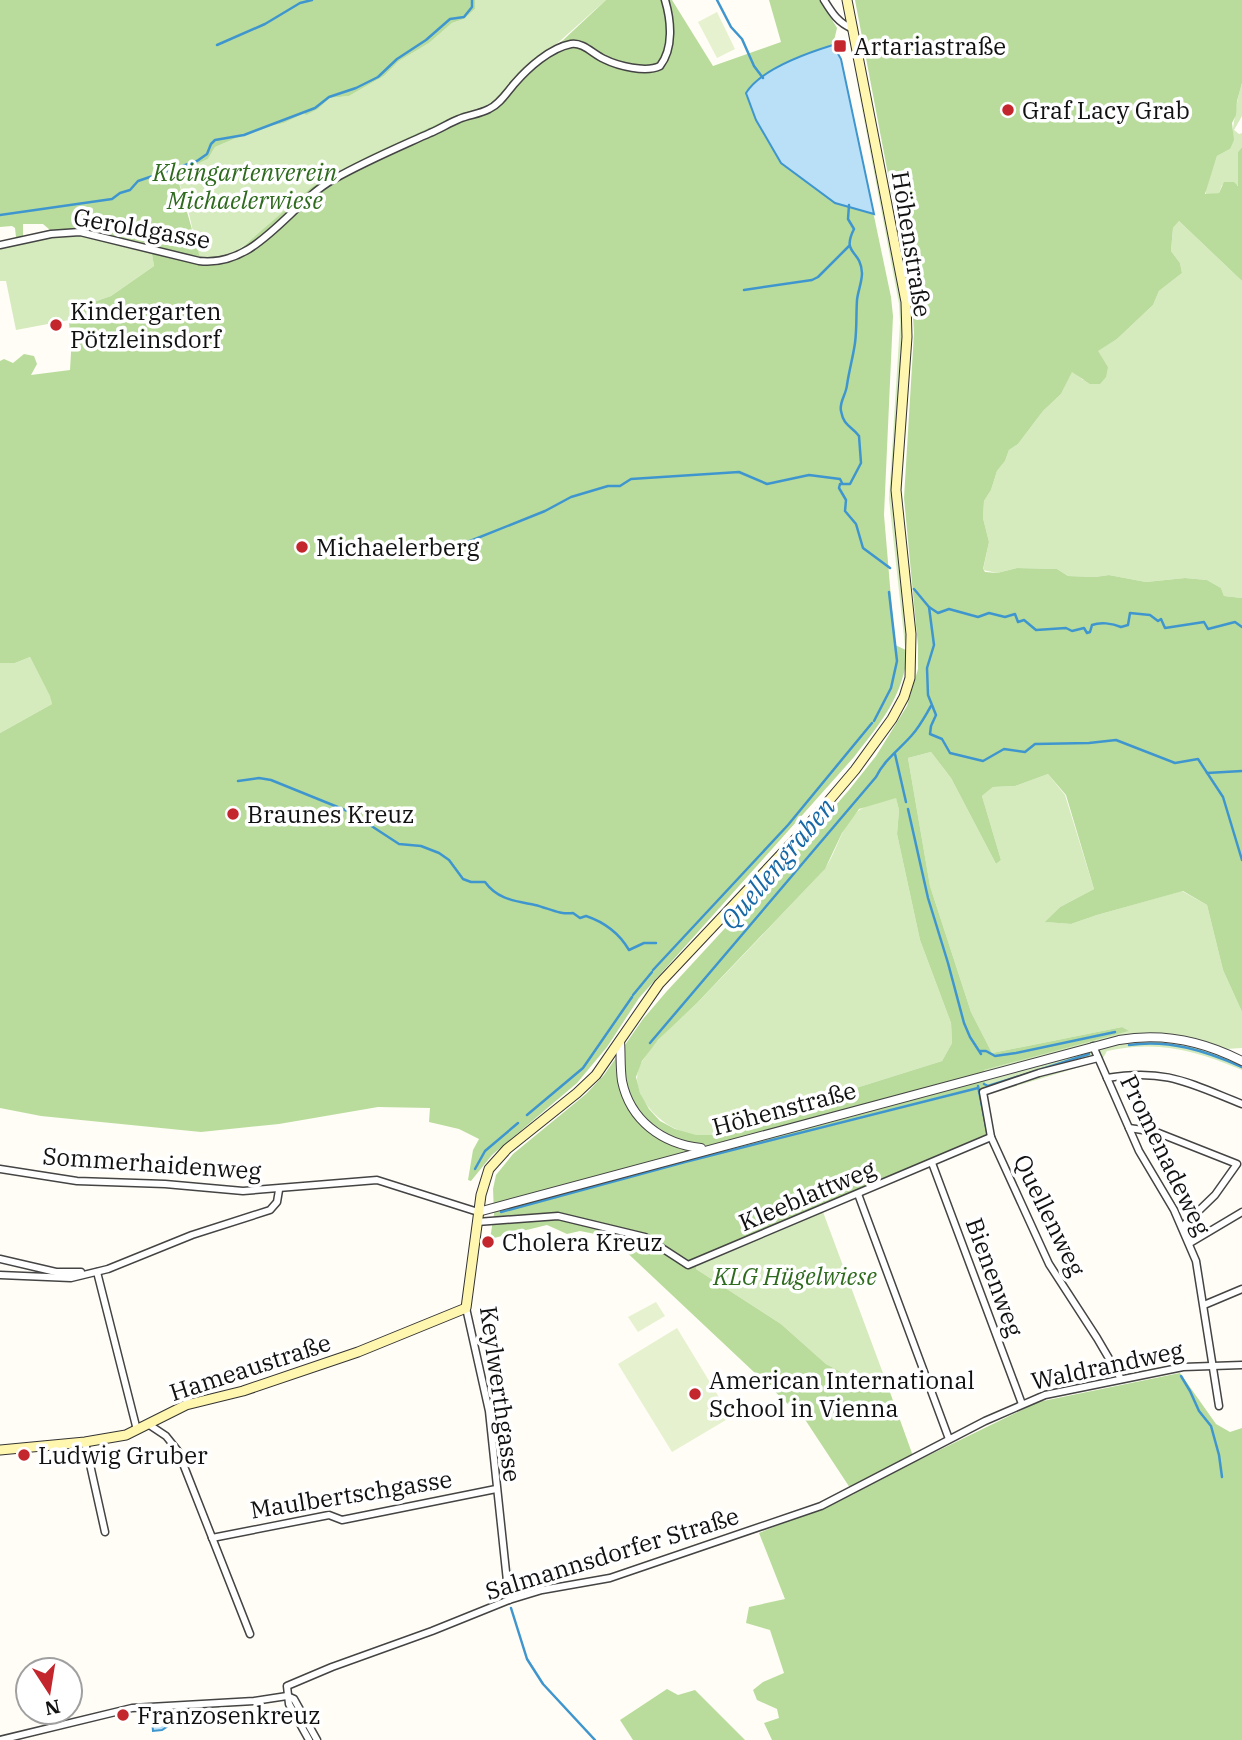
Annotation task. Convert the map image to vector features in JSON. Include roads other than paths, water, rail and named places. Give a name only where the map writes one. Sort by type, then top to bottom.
[{"type":"main road","name":"Höhenstraße","points":[[620,1041],[659,984],[804,830],[855,770],[892,719],[904,696],[911,669],[911,634],[896,490],[907,337],[906,302],[847,0]]},
{"type":"main road","name":"Keylwerthgasse","points":[[466,1308],[478,1212],[484,1181],[494,1163],[507,1149],[586,1085],[620,1041]]},
{"type":"main road","name":"Hameaustraße","points":[[0,1450],[85,1442],[126,1435],[186,1405],[243,1391],[358,1352],[466,1308]]},
{"type":"street","name":"Geroldgasse","points":[[0,245],[51,234],[80,232],[199,261],[214,263],[237,256],[268,234],[324,185],[372,158],[458,119],[489,109],[524,74],[561,48],[581,45],[606,60],[634,67],[657,68],[664,62],[668,43],[670,21],[665,0]]},
{"type":"street","points":[[824,0],[835,17],[853,29]]},
{"type":"street","name":"Höhenstraße","points":[[620,1041],[625,1091],[640,1119],[667,1140],[707,1149],[989,1073],[1135,1037],[1175,1038],[1214,1048],[1242,1061]]},
{"type":"street","name":"Promenadeweg","points":[[1093,1046],[1139,1152],[1190,1243],[1196,1261],[1219,1406]]},
{"type":"street","points":[[991,1138],[983,1092],[1039,1073],[1098,1058]]},
{"type":"street","points":[[1107,1078],[1144,1073],[1161,1075],[1182,1080],[1242,1104]]},
{"type":"street","points":[[1129,1128],[1156,1132],[1237,1164],[1215,1195],[1182,1226]]},
{"type":"street","name":"Kleeblattweg","points":[[477,1222],[558,1216],[645,1237],[688,1265],[991,1138]]},
{"type":"street","name":"Quellenweg","points":[[991,1138],[1049,1264],[1121,1380]]},
{"type":"street","points":[[478,1212],[707,1149]]},
{"type":"street","name":"Bienenweg","points":[[932,1163],[1022,1404]]},
{"type":"street","name":"Sommerhaidenweg","points":[[0,1168],[77,1181],[165,1184],[243,1191],[377,1180],[478,1212]]},
{"type":"street","points":[[0,1275],[71,1278],[97,1272],[129,1262],[192,1235],[270,1210],[277,1202],[279,1190]]},
{"type":"street","points":[[858,1194],[949,1439]]},
{"type":"street","points":[[1190,1243],[1242,1212]]},
{"type":"street","points":[[0,1259],[56,1272],[97,1272]]},
{"type":"street","points":[[97,1272],[137,1430]]},
{"type":"street","points":[[1203,1305],[1242,1289]]},
{"type":"street","name":"Keylwerthgasse","points":[[466,1308],[489,1411],[509,1600]]},
{"type":"street","name":"Waldrandweg","points":[[757,1529],[821,1506],[949,1439],[1045,1395],[1183,1367],[1242,1365]]},
{"type":"street","points":[[148,1424],[166,1436],[178,1451],[250,1634]]},
{"type":"street","points":[[85,1442],[105,1532]]},
{"type":"street","name":"Maulbertschgasse","points":[[212,1538],[329,1515],[342,1520],[496,1489]]},
{"type":"street","name":"Salmannsdorfer Straße","points":[[287,1696],[287,1686],[309,1676],[509,1600],[542,1590],[610,1578],[757,1529]]},
{"type":"street","points":[[0,1740],[132,1708],[254,1701],[287,1696],[295,1699],[317,1740]]},
{"type":"street","points":[[287,1696],[309,1740]]},
{"type":"water","points":[[833,45],[841,59],[874,214],[835,203],[781,163],[756,120],[746,93],[773,69]]},
{"type":"water","points":[[155,1717],[166,1718],[168,1726],[153,1731],[152,1720]]},
{"type":"waterway","points":[[217,45],[265,24],[300,3],[312,0]]},
{"type":"waterway","points":[[0,215],[112,199],[130,190],[138,181],[197,161],[207,154],[215,140],[244,135],[315,108],[329,97],[378,77],[450,19],[464,17],[472,7],[472,0]]},
{"type":"waterway","points":[[717,0],[763,78]]},
{"type":"waterway","points":[[849,205],[848,219],[854,229],[850,243],[862,273],[857,300],[855,343],[841,408],[844,420],[859,436],[861,463],[850,484],[840,484],[839,488],[846,500],[845,511],[856,524],[863,548],[890,568]]},
{"type":"waterway","points":[[744,290],[812,280],[849,246]]},
{"type":"waterway","points":[[465,543],[545,511],[571,497],[608,486],[620,486],[631,479],[739,472],[767,484],[809,475],[840,479],[842,483]]},
{"type":"waterway","points":[[914,589],[929,607],[934,645],[927,668],[928,695],[936,715],[930,734],[942,739],[950,753],[983,761],[1004,749],[1025,752],[1035,744],[1116,740],[1175,763],[1198,759],[1223,797],[1242,860]]},
{"type":"waterway","points":[[874,721],[891,688],[897,661],[889,592]]},
{"type":"waterway","points":[[929,607],[938,613],[949,609],[978,617],[989,613],[1005,617],[1015,614],[1018,622],[1024,620],[1036,630],[1066,628],[1072,631],[1084,628],[1087,633],[1095,624],[1106,623],[1121,627],[1128,625],[1130,613],[1150,615],[1158,621],[1161,619],[1165,628],[1204,622],[1208,629],[1235,622],[1242,627]]},
{"type":"waterway","name":"Quellengraben","points":[[650,1043],[888,760],[915,732],[931,706]]},
{"type":"waterway","points":[[653,970],[788,825],[872,723]]},
{"type":"waterway","points":[[895,754],[906,802]]},
{"type":"waterway","points":[[1207,773],[1242,771]]},
{"type":"waterway","points":[[238,781],[259,778],[271,780],[350,812],[399,844],[421,846],[439,853],[449,860],[463,879],[485,882],[496,893],[514,901],[599,921],[616,933],[629,950],[644,943],[656,943]]},
{"type":"waterway","points":[[908,809],[928,898],[964,1023],[981,1054]]},
{"type":"waterway","points":[[633,995],[652,972]]},
{"type":"waterway","points":[[527,1115],[583,1068],[632,997]]},
{"type":"waterway","points":[[980,1051],[995,1056],[1115,1032]]},
{"type":"waterway","points":[[1129,1045],[1173,1045],[1215,1056],[1242,1067]]},
{"type":"waterway","points":[[1039,1070],[1089,1054]]},
{"type":"waterway","points":[[984,1084],[988,1086],[1033,1072]]},
{"type":"waterway","points":[[978,1086],[987,1131]]},
{"type":"waterway","points":[[501,1212],[978,1088]]},
{"type":"waterway","points":[[475,1169],[485,1151],[518,1123]]},
{"type":"waterway","points":[[1181,1376],[1199,1411],[1211,1426],[1222,1477]]},
{"type":"waterway","points":[[511,1608],[527,1659],[543,1684],[595,1740]]},
{"type":"place","name":"Artariastraße","points":[[840,46]]},
{"type":"place","name":"Graf Lacy Grab","points":[[1008,110]]},
{"type":"place","name":"Kindergarten Pötzleinsdorf","points":[[56,325]]},
{"type":"place","name":"Michaelerberg","points":[[302,547]]},
{"type":"place","name":"Braunes Kreuz","points":[[233,814]]},
{"type":"place","name":"Cholera Kreuz","points":[[488,1242]]},
{"type":"place","name":"American International School in Vienna","points":[[695,1394]]},
{"type":"place","name":"Ludwig Gruber","points":[[24,1455]]},
{"type":"place","name":"Franzosenkreuz","points":[[123,1715]]},
{"type":"park label","name":"Kleingartenverein Michaelerwiese","points":[[245,186]]},
{"type":"park label","name":"KLG Hügelwiese","points":[[795,1276]]}]
